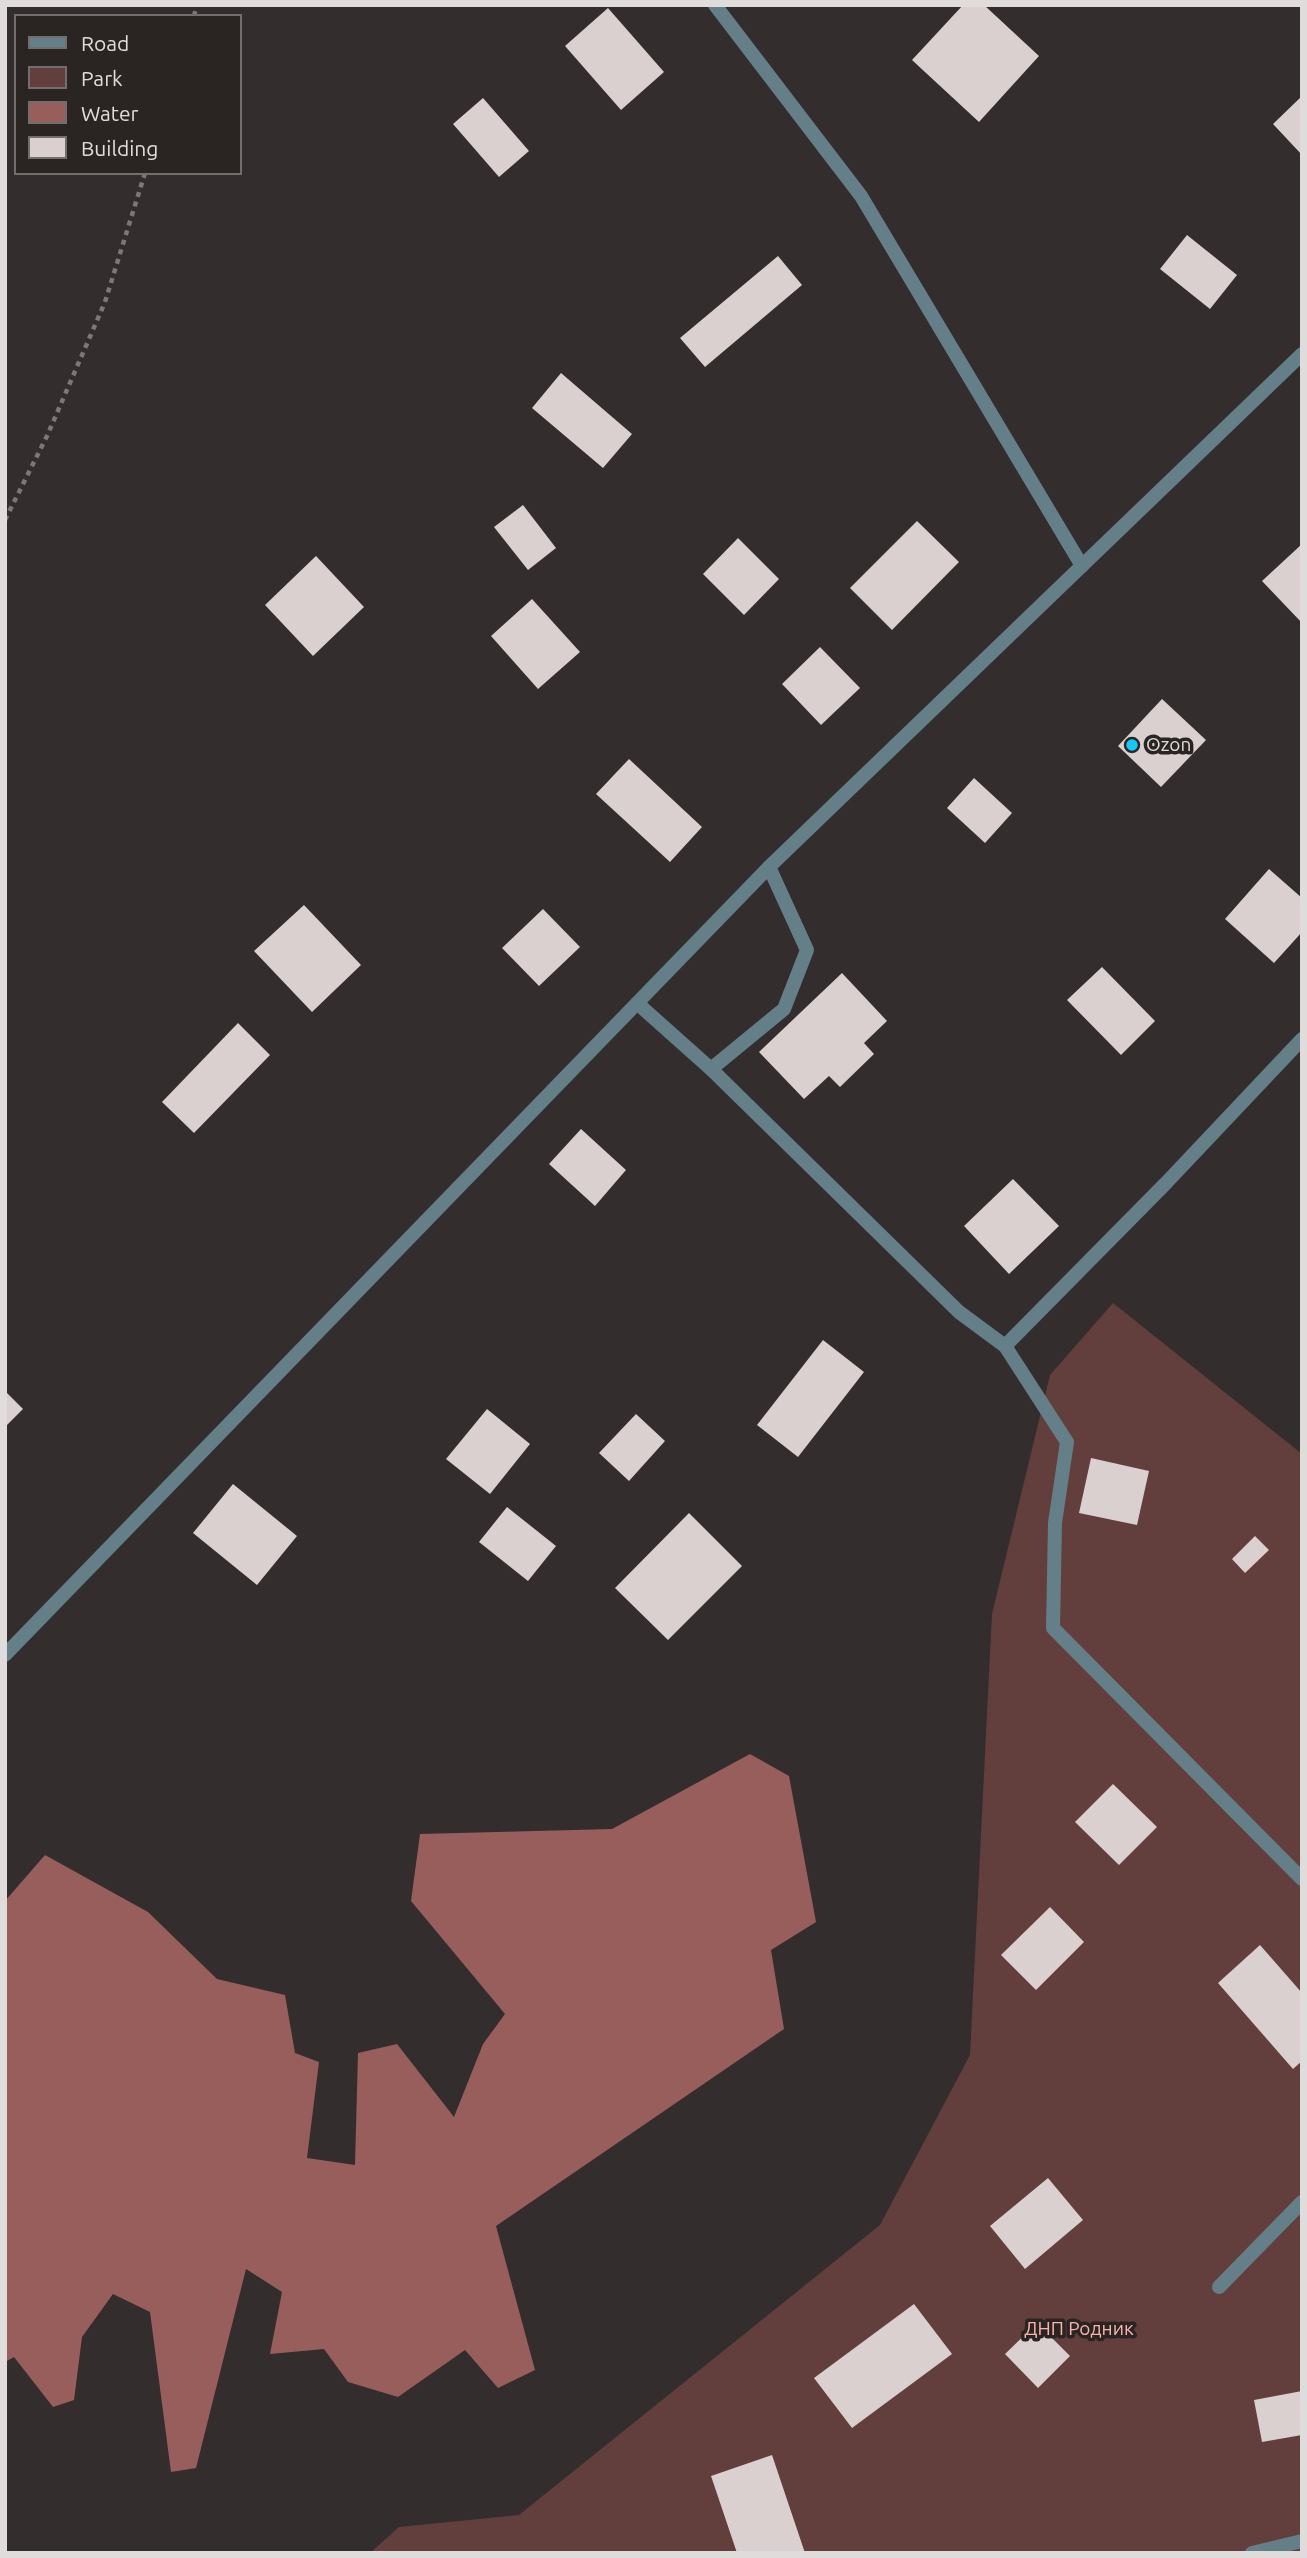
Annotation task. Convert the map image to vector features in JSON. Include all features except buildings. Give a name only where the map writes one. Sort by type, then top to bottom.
[{"type":"street","points":[[715,5],[861,197],[1082,566]]},
{"type":"street","points":[[5,1656],[769,867],[1302,354]]},
{"type":"street","points":[[711,1069],[784,1009],[807,950],[769,867]]},
{"type":"street","points":[[637,1003],[711,1069],[959,1312],[1005,1346],[1067,1442],[1055,1523],[1053,1628],[1302,1879]]},
{"type":"street","points":[[1005,1346],[1166,1183],[1302,1039]]},
{"type":"street","points":[[1219,2287],[1302,2202]]},
{"type":"street","points":[[1252,2553],[1302,2541]]},
{"type":"path","points":[[5,520],[47,436],[105,302],[144,175]]},
{"type":"green space","name":"ДНП Родник","points":[[1113,1303],[1302,1454],[1302,2553],[370,2553],[399,2527],[519,2515],[880,2225],[970,2055],[992,1614],[1050,1375]]},
{"type":"water","points":[[750,1754],[789,1776],[816,1922],[771,1950],[784,2029],[496,2226],[535,2370],[498,2388],[465,2350],[398,2397],[348,2382],[324,2349],[270,2354],[282,2292],[246,2269],[196,2468],[171,2472],[150,2312],[113,2294],[82,2337],[74,2400],[53,2407],[14,2357],[5,2362],[5,1901],[45,1855],[148,1912],[217,1979],[285,1995],[295,2053],[319,2062],[307,2158],[355,2165],[358,2053],[397,2044],[454,2117],[483,2044],[505,2014],[411,1901],[420,1834],[612,1829]]},
{"type":"place","name":"Ozon","points":[[1132,745]]}]
